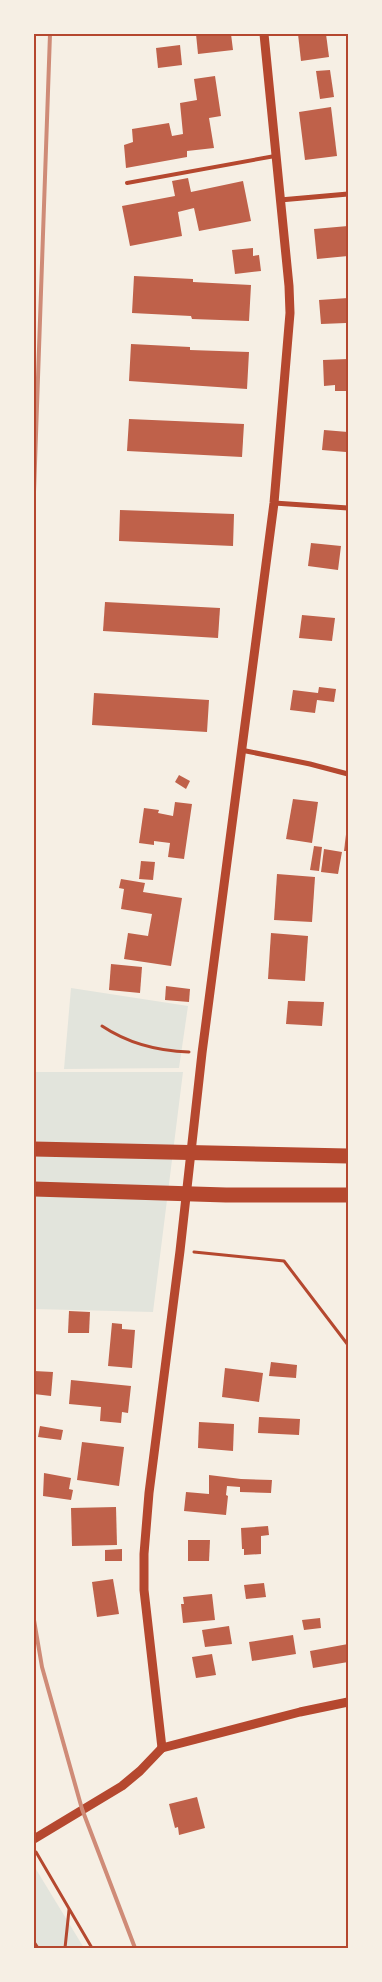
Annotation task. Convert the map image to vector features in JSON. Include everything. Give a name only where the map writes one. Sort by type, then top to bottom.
[{"type":"highway","points":[[40,1150],[348,1156]]},
{"type":"highway","points":[[39,1189],[226,1195],[348,1195]]},
{"type":"street","points":[[162,1748],[144,1590],[144,1554],[155,1438],[180,1251],[202,1053],[274,503],[290,313],[289,286],[264,34]]},
{"type":"street","points":[[280,200],[348,194]]},
{"type":"street","points":[[274,503],[348,508]]},
{"type":"street","points":[[242,750],[348,774]]},
{"type":"street","points":[[34,1839],[122,1786],[140,1771],[162,1748],[300,1712],[348,1702]]},
{"type":"lane","points":[[126,183],[276,156]]},
{"type":"path","points":[[102,1026],[116,1035],[144,1046],[202,1053]]},
{"type":"path","points":[[180,1251],[284,1261],[348,1345]]},
{"type":"path","points":[[34,1849],[92,1948]]},
{"type":"path","points":[[65,1948],[69,1910]]},
{"type":"path","points":[[34,1942],[38,1948]]},
{"type":"shaded area","points":[[71,988],[188,1006],[179,1068],[64,1069]]},
{"type":"shaded area","points":[[34,1072],[183,1072],[153,1312],[34,1309]]},
{"type":"shaded area","points":[[34,1866],[84,1948],[34,1948]]},
{"type":"building","points":[[196,34],[231,34],[233,50],[198,54]]},
{"type":"building","points":[[298,34],[326,34],[329,57],[301,61]]},
{"type":"building","points":[[180,45],[182,65],[158,68],[156,48]]},
{"type":"building","points":[[330,70],[334,97],[320,99],[316,71]]},
{"type":"building","points":[[215,76],[221,116],[209,118],[214,148],[187,151],[187,157],[126,168],[124,145],[133,142],[132,129],[169,123],[172,136],[183,134],[180,103],[197,100],[194,79]]},
{"type":"building","points":[[331,107],[337,156],[305,160],[299,112]]},
{"type":"building","points":[[188,178],[191,192],[243,181],[251,221],[199,231],[194,208],[178,212],[182,236],[130,246],[122,206],[175,196],[172,181]]},
{"type":"building","points":[[348,226],[348,256],[317,259],[314,229]]},
{"type":"building","points":[[253,248],[253,256],[259,255],[261,271],[235,274],[232,250]]},
{"type":"building","points":[[134,276],[193,279],[193,282],[251,285],[249,321],[192,319],[191,316],[132,313]]},
{"type":"building","points":[[348,298],[348,328],[346,323],[321,324],[319,300]]},
{"type":"building","points":[[131,344],[190,347],[190,350],[249,352],[247,389],[129,381]]},
{"type":"building","points":[[348,359],[348,391],[335,391],[335,385],[324,386],[323,360]]},
{"type":"building","points":[[129,419],[244,424],[242,457],[127,451]]},
{"type":"building","points":[[324,430],[348,432],[348,456],[346,456],[346,452],[322,450]]},
{"type":"building","points":[[120,510],[234,514],[233,546],[119,541]]},
{"type":"building","points":[[311,543],[341,546],[338,570],[308,566]]},
{"type":"building","points":[[105,602],[220,608],[218,638],[103,631]]},
{"type":"building","points":[[302,615],[335,618],[332,641],[299,638]]},
{"type":"building","points":[[319,687],[336,689],[334,702],[317,700],[315,713],[290,710],[293,690],[318,693]]},
{"type":"building","points":[[94,693],[209,700],[207,732],[92,725]]},
{"type":"building","points":[[179,775],[190,781],[186,789],[175,782]]},
{"type":"building","points":[[293,799],[318,802],[312,843],[286,839]]},
{"type":"building","points":[[175,802],[192,804],[184,859],[168,857],[170,843],[154,841],[154,845],[139,843],[144,808],[159,810],[158,813],[173,816]]},
{"type":"building","points":[[347,826],[348,851],[344,851]]},
{"type":"building","points":[[314,846],[322,847],[319,871],[310,870]]},
{"type":"building","points":[[324,849],[342,852],[338,874],[321,872]]},
{"type":"building","points":[[141,861],[155,862],[153,880],[139,879]]},
{"type":"building","points":[[277,874],[315,877],[312,922],[274,920]]},
{"type":"building","points":[[121,879],[145,883],[143,892],[182,898],[171,966],[124,959],[128,933],[148,936],[152,914],[121,909],[124,889],[119,888]]},
{"type":"building","points":[[271,933],[308,936],[305,981],[268,979]]},
{"type":"building","points":[[111,964],[142,967],[140,993],[109,990]]},
{"type":"building","points":[[166,986],[190,989],[189,1002],[165,1000]]},
{"type":"building","points":[[288,1001],[324,1002],[322,1026],[286,1024]]},
{"type":"building","points":[[69,1311],[90,1312],[89,1333],[68,1333]]},
{"type":"building","points":[[112,1323],[122,1324],[122,1329],[135,1330],[132,1368],[108,1366]]},
{"type":"building","points":[[271,1362],[297,1365],[296,1378],[269,1376]]},
{"type":"building","points":[[225,1368],[263,1373],[259,1402],[222,1397]]},
{"type":"building","points":[[34,1371],[53,1372],[51,1396],[34,1394]]},
{"type":"building","points":[[71,1380],[131,1386],[128,1413],[122,1412],[121,1423],[100,1421],[101,1407],[69,1404]]},
{"type":"building","points":[[259,1417],[300,1419],[299,1435],[258,1433]]},
{"type":"building","points":[[199,1422],[234,1424],[233,1451],[198,1448]]},
{"type":"building","points":[[40,1426],[63,1430],[61,1440],[38,1437]]},
{"type":"building","points":[[82,1442],[124,1447],[119,1486],[77,1480]]},
{"type":"building","points":[[44,1473],[71,1478],[69,1489],[73,1490],[71,1500],[43,1496]]},
{"type":"building","points":[[209,1475],[272,1480],[271,1493],[240,1492],[240,1487],[227,1486],[226,1515],[184,1511],[186,1492],[209,1494]]},
{"type":"building","points":[[116,1507],[117,1545],[72,1546],[71,1508]]},
{"type":"building","points":[[268,1526],[269,1535],[261,1536],[261,1554],[244,1555],[241,1528]]},
{"type":"building","points":[[188,1540],[210,1540],[209,1561],[188,1561]]},
{"type":"building","points":[[122,1549],[122,1561],[105,1561],[105,1550]]},
{"type":"building","points":[[113,1579],[119,1614],[97,1617],[92,1582]]},
{"type":"building","points":[[264,1583],[266,1597],[246,1599],[244,1585]]},
{"type":"building","points":[[212,1594],[215,1620],[183,1623],[181,1604],[184,1604],[183,1597]]},
{"type":"building","points":[[320,1618],[321,1628],[304,1630],[302,1620]]},
{"type":"building","points":[[229,1626],[232,1644],[205,1647],[202,1630]]},
{"type":"building","points":[[293,1635],[296,1654],[252,1661],[249,1642]]},
{"type":"building","points":[[348,1644],[348,1662],[313,1668],[310,1651]]},
{"type":"building","points":[[212,1654],[216,1675],[196,1678],[192,1657]]},
{"type":"building","points":[[197,1797],[205,1828],[179,1835],[178,1827],[175,1828],[169,1804]]},
{"type":"railway","points":[[34,492],[50,34]]},
{"type":"railway","points":[[34,1620],[42,1667],[82,1809],[135,1948]]}]
